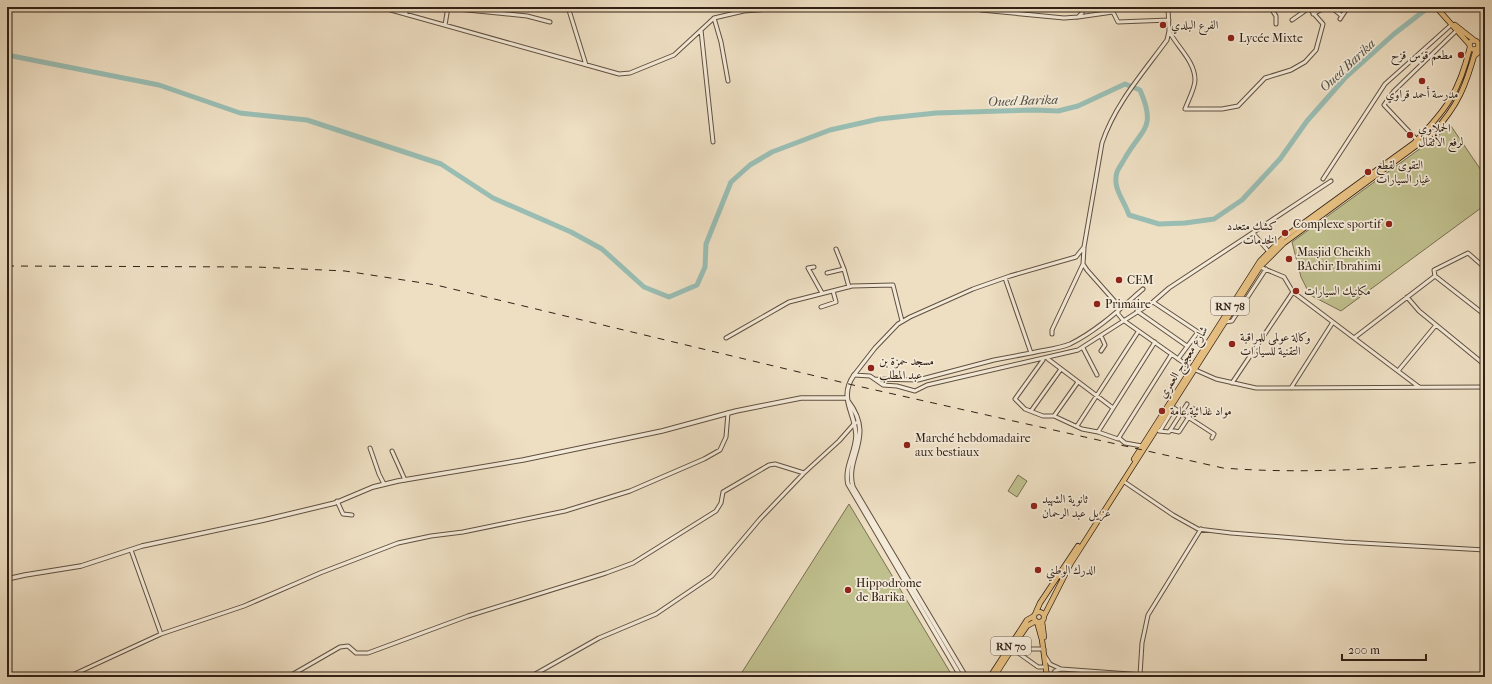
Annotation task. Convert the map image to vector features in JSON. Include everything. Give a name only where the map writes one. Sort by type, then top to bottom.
[{"type":"main road","points":[[1436,7],[1476,44]]},
{"type":"main road","points":[[1440,7],[1456,31],[1469,46]]},
{"type":"main road","points":[[1469,46],[1471,41],[1485,47]]},
{"type":"main road","name":"شارع معجوج العمري","points":[[1038,618],[1040,603],[1260,267],[1284,243],[1432,134],[1454,107],[1464,88],[1476,44]]},
{"type":"main road","points":[[1469,46],[1485,44]]},
{"type":"main road","name":"شارع معجوج العمري","points":[[1038,618],[1123,481],[1158,431],[1193,369],[1250,275],[1283,238],[1417,140],[1440,115],[1453,96],[1459,85],[1469,46]]},
{"type":"main road","points":[[1473,57],[1485,47]]},
{"type":"main road","points":[[1038,618],[1044,648],[1047,677]]},
{"type":"main road","name":"RN 78","points":[[1022,634],[1027,626],[1038,618]]},
{"type":"main road","name":"RN 70","points":[[994,677],[1027,620],[1038,618]]},
{"type":"main road","name":"RN 70","points":[[990,677],[1022,634]]},
{"type":"street","points":[[380,7],[619,74],[630,73],[674,54],[714,18],[744,11],[796,7]]},
{"type":"street","points":[[406,7],[406,14]]},
{"type":"street","points":[[568,7],[586,65]]},
{"type":"street","points":[[977,7],[981,10],[1078,17],[1113,12],[1118,22],[1169,20]]},
{"type":"street","points":[[1017,13],[1021,7]]},
{"type":"street","points":[[1078,17],[1082,13],[1083,7]]},
{"type":"street","points":[[1052,334],[1052,330],[1083,264],[1084,247],[1102,143],[1115,111],[1167,40],[1169,31],[1168,7]]},
{"type":"street","points":[[1270,7],[1276,16],[1276,24]]},
{"type":"street","points":[[1313,14],[1326,7]]},
{"type":"street","points":[[1331,7],[1342,16]]},
{"type":"street","points":[[1340,19],[1348,7]]},
{"type":"street","points":[[445,25],[448,8],[527,16],[550,22]]},
{"type":"street","points":[[1169,31],[1176,44],[1193,66],[1196,81],[1185,109],[1222,109],[1238,106],[1265,78],[1291,70],[1305,62],[1316,50],[1323,24],[1308,8],[1292,20]]},
{"type":"street","points":[[714,18],[721,42],[728,81]]},
{"type":"street","points":[[1323,179],[1385,84],[1451,24]]},
{"type":"street","points":[[701,30],[713,142]]},
{"type":"street","points":[[1417,140],[1384,105],[1394,91],[1456,31]]},
{"type":"street","points":[[854,375],[870,376],[883,385],[897,386],[915,391],[927,385],[1048,358],[1083,348],[1122,320],[1153,302],[1169,288],[1331,182]]},
{"type":"street","points":[[1253,233],[1269,252]]},
{"type":"street","points":[[966,677],[853,487],[852,471],[860,437],[848,399],[849,386],[854,375],[875,348],[902,322],[936,305],[1005,278],[1076,257],[1084,247]]},
{"type":"street","points":[[836,249],[849,287]]},
{"type":"street","points":[[1485,268],[1468,253],[1434,270],[1435,276],[1485,316]]},
{"type":"street","points":[[1083,264],[1118,305],[1118,312],[1122,320],[1155,342],[1171,355],[1193,369],[1216,380],[1256,388],[1485,388]]},
{"type":"street","points":[[814,267],[808,268],[822,294]]},
{"type":"street","points":[[1260,267],[1284,277],[1293,292],[1419,387]]},
{"type":"street","points":[[827,273],[844,269]]},
{"type":"street","points":[[1225,322],[1232,321],[1266,269]]},
{"type":"street","points":[[1354,338],[1435,276]]},
{"type":"street","points":[[1005,278],[1031,353]]},
{"type":"street","points":[[726,338],[789,302],[849,287],[893,285],[902,322]]},
{"type":"street","points":[[873,379],[918,380],[994,360],[1068,344],[1081,338],[1118,312],[1143,289]]},
{"type":"street","points":[[821,307],[836,302],[833,291]]},
{"type":"street","points":[[1232,383],[1293,292]]},
{"type":"street","points":[[1407,297],[1419,311],[1485,365]]},
{"type":"street","points":[[1153,302],[1198,332],[1178,359]]},
{"type":"street","points":[[1137,311],[1187,346]]},
{"type":"street","points":[[1291,388],[1333,322]]},
{"type":"street","points":[[1398,371],[1436,325]]},
{"type":"street","points":[[1077,426],[1138,332]]},
{"type":"street","points":[[1101,336],[1105,345],[1101,351]]},
{"type":"street","points":[[1098,432],[1155,342]]},
{"type":"street","points":[[1083,348],[1097,375]]},
{"type":"street","points":[[1119,438],[1171,355]]},
{"type":"street","points":[[1048,358],[1096,397],[1113,408]]},
{"type":"street","points":[[1043,359],[1015,399],[1025,409],[1042,416],[1054,416],[1077,426],[1118,439],[1119,438],[1125,443],[1142,446]]},
{"type":"street","points":[[1031,411],[1061,369]]},
{"type":"street","points":[[1054,416],[1078,382]]},
{"type":"street","points":[[7,579],[74,568],[130,550],[337,502],[384,484],[523,460],[662,431],[728,413],[801,398],[848,399]]},
{"type":"street","points":[[1170,430],[1187,404]]},
{"type":"street","points":[[1158,431],[1174,408],[1214,434],[1212,438]]},
{"type":"street","points":[[1158,431],[1170,430],[1179,432],[1194,409]]},
{"type":"street","points":[[68,677],[161,634],[244,606],[320,573],[398,543],[431,536],[463,532],[565,511],[630,491],[704,459],[720,450],[726,437],[728,413]]},
{"type":"street","points":[[530,677],[599,638],[656,614],[712,576],[744,536],[856,423]]},
{"type":"street","points":[[856,423],[856,440],[847,473],[849,488],[961,677]]},
{"type":"street","points":[[370,448],[384,484]]},
{"type":"street","points":[[392,451],[405,480]]},
{"type":"street","points":[[288,677],[340,647],[348,646],[356,653],[368,653],[468,616],[634,563],[716,511],[721,503],[723,492],[769,465],[775,464],[804,474]]},
{"type":"street","points":[[1123,481],[1173,515],[1201,529],[1344,542],[1485,550]]},
{"type":"street","points":[[337,502],[343,514],[352,515]]},
{"type":"street","points":[[1140,675],[1142,643],[1148,616],[1201,529]]},
{"type":"street","points":[[130,550],[161,634]]},
{"type":"street","points":[[1011,648],[1038,667],[1046,667]]},
{"type":"street","points":[[1018,652],[1029,649],[1044,648]]},
{"type":"street","points":[[1044,654],[1050,664],[1061,669],[1171,677]]},
{"type":"street","points":[[1051,677],[1055,671],[1061,669]]},
{"type":"green space","name":"Complexe sportif","points":[[1451,126],[1485,176],[1485,205],[1341,311],[1310,295],[1301,277],[1292,242]]},
{"type":"green space","points":[[1018,475],[1027,481],[1017,497],[1008,491]]},
{"type":"green space","name":"Hippodrome de Barika","points":[[849,504],[953,677],[739,677]]},
{"type":"waterway","name":"Oued Barika","points":[[7,55],[159,85],[240,113],[307,120],[441,164],[493,198],[571,232],[602,249],[644,287],[669,297],[697,285],[705,267],[706,244],[731,182],[750,165],[772,152],[830,130],[879,119],[936,113],[1035,110],[1058,111],[1078,106],[1125,84],[1140,90],[1147,113],[1147,121],[1142,134],[1131,148],[1117,172],[1117,189],[1129,215],[1159,224],[1185,223],[1214,219],[1242,200],[1280,159],[1307,121],[1345,78],[1394,34],[1429,7]]},
{"type":"railway","points":[[7,266],[257,267],[345,271],[436,285],[853,385],[1223,468],[1289,471],[1387,468],[1485,462]]},
{"type":"place","name":"الفرع البلدي","points":[[1163,25]]},
{"type":"place","name":"Lycée Mixte","points":[[1231,38]]},
{"type":"place","name":"مطعم قوس قزح","points":[[1461,55]]},
{"type":"place","name":"مدرسة أحمد قراوي","points":[[1422,81]]},
{"type":"place","name":"الحملاوي لرفع الأثقال","points":[[1410,135]]},
{"type":"place","name":"التقوى لقطع غيار السيارات","points":[[1368,172]]},
{"type":"place","name":"Complexe sportif","points":[[1389,224]]},
{"type":"place","name":"كشك متعدد الخدمات","points":[[1285,233]]},
{"type":"place","name":"Masjid Cheikh BAchir Ibrahimi","points":[[1289,259]]},
{"type":"place","name":"CEM","points":[[1119,280]]},
{"type":"place","name":"مكانيك السيارات","points":[[1296,291]]},
{"type":"place","name":"Primaire","points":[[1097,304]]},
{"type":"place","name":"وكالة عولمي للمراقبة التقنية للسيارات","points":[[1232,344]]},
{"type":"place","name":"مسجد حمزة بن عبد المطلب","points":[[871,368]]},
{"type":"place","name":"مواد غذائية عامة","points":[[1162,411]]},
{"type":"place","name":"Marché hebdomadaire aux bestiaux","points":[[907,445]]},
{"type":"place","name":"ثانوية الشهيد عزيل عبد الرحمان","points":[[1034,506]]},
{"type":"place","name":"الدرك الوطني","points":[[1038,570]]},
{"type":"place","name":"Hippodrome de Barika","points":[[848,590]]}]
